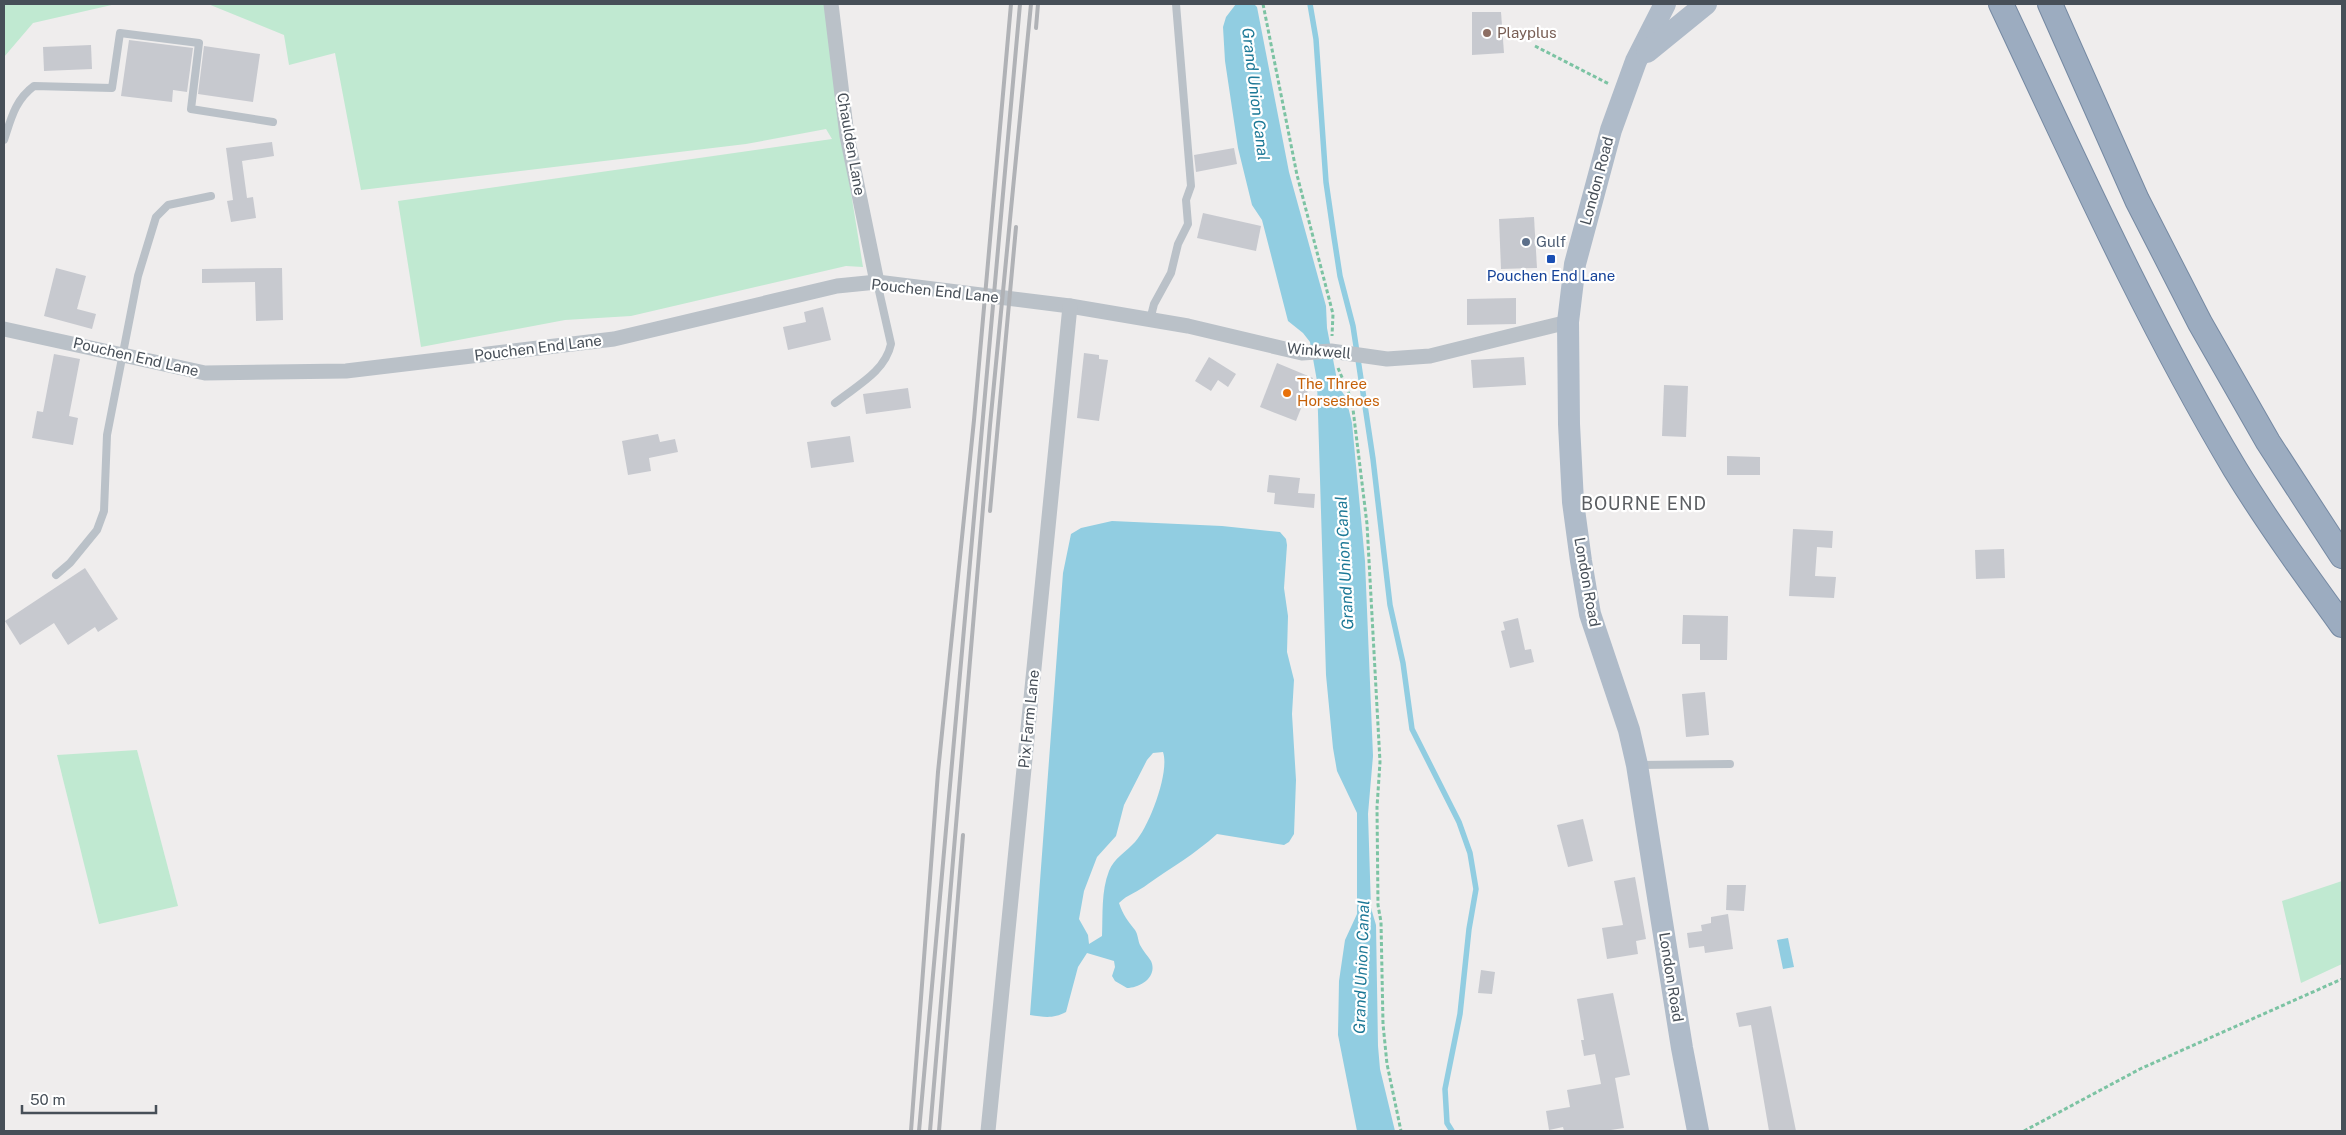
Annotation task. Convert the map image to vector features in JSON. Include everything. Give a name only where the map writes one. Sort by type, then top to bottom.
[{"type":"highway","points":[[2001,4],[2166,347],[2236,470],[2298,564],[2342,625]]},
{"type":"highway","points":[[2053,10],[2137,200],[2200,323],[2268,442],[2342,556]]},
{"type":"main road","name":"London Road","points":[[1665,4],[1636,61],[1625,92],[1603,157],[1575,264],[1568,322],[1569,433],[1574,502],[1590,614],[1629,730],[1637,765],[1682,1048],[1698,1131]]},
{"type":"main road","points":[[1636,61],[1706,4]]},
{"type":"street","name":"Chaulden Lane","points":[[831,4],[847,136],[877,282]]},
{"type":"street","name":"Pouchen End Lane","points":[[4,329],[205,373],[346,371],[614,339],[836,286],[877,282],[1070,306]]},
{"type":"street","name":"Winkwell","points":[[1070,306],[1150,320],[1302,352],[1338,352],[1387,358],[1430,356],[1568,322]]},
{"type":"street","name":"Pix Farm Lane","points":[[988,1131],[1070,306]]},
{"type":"lane","points":[[1150,320],[1154,304],[1171,272],[1178,244],[1188,224],[1186,200],[1191,186],[1176,4]]},
{"type":"lane","points":[[4,140],[16,104],[24,93],[34,86],[112,88],[120,33],[199,43],[190,110],[273,122]]},
{"type":"lane","points":[[56,575],[70,563],[92,536],[104,511],[107,435],[138,276],[156,217],[168,206],[212,196]]},
{"type":"lane","points":[[835,403],[877,371],[885,363],[889,354],[891,344],[877,282]]},
{"type":"lane","points":[[1637,765],[1730,764]]},
{"type":"path","points":[[1263,4],[1297,175],[1333,314],[1338,352],[1352,401],[1368,524],[1380,762],[1377,807],[1378,905],[1381,922],[1383,1024],[1387,1064],[1401,1131]]},
{"type":"path","points":[[1535,46],[1625,92]]},
{"type":"path","points":[[2024,1131],[2140,1069],[2342,979]]},
{"type":"green space","points":[[4,4],[116,4],[33,23],[4,57]]},
{"type":"green space","points":[[208,4],[825,4],[842,137],[863,267],[846,266],[631,316],[565,320],[421,347],[398,201],[832,139],[826,129],[746,144],[361,190],[335,53],[289,65],[284,35]]},
{"type":"green space","points":[[137,750],[178,906],[99,924],[57,755]]},
{"type":"green space","points":[[2342,881],[2342,964],[2301,983],[2282,901]]},
{"type":"water","name":"Grand Union Canal","points":[[1236,4],[1254,4],[1257,7],[1289,172],[1326,306],[1327,328],[1338,385],[1346,398],[1352,423],[1365,561],[1373,756],[1368,814],[1371,908],[1376,925],[1378,1046],[1380,1069],[1395,1131],[1357,1131],[1338,1035],[1339,981],[1345,940],[1357,914],[1357,813],[1337,771],[1326,675],[1317,381],[1310,342],[1303,333],[1288,321],[1262,220],[1252,205],[1238,148],[1225,61],[1223,27],[1226,17]]},
{"type":"water","points":[[1112,521],[1222,526],[1280,532],[1286,539],[1284,588],[1288,616],[1287,652],[1294,680],[1292,714],[1296,780],[1294,834],[1289,842],[1284,845],[1217,834],[1144,887],[1126,897],[1119,903],[1136,932],[1141,947],[1151,961],[1153,967],[1150,977],[1142,984],[1127,988],[1115,981],[1112,976],[1115,967],[1114,961],[1087,953],[1078,967],[1066,1012],[1053,1017],[1044,1017],[1030,1015],[1063,573],[1071,534],[1081,528]],"holes":[[[1163,752],[1164,772],[1157,799],[1141,835],[1111,866],[1106,879],[1102,936],[1089,944],[1088,935],[1079,919],[1084,891],[1097,857],[1116,836],[1124,805],[1147,760],[1153,753]]]},
{"type":"water","points":[[1788,938],[1794,967],[1783,969],[1777,940]]},
{"type":"building","name":"Playplus","points":[[1472,12],[1501,12],[1504,53],[1472,55]]},
{"type":"building","points":[[129,40],[193,48],[187,92],[173,90],[172,102],[121,96]]},
{"type":"building","points":[[91,45],[92,69],[44,71],[43,47]]},
{"type":"building","points":[[204,46],[260,54],[253,102],[198,94]]},
{"type":"building","points":[[272,142],[274,156],[242,161],[247,198],[253,197],[256,218],[231,222],[227,201],[233,200],[226,148]]},
{"type":"building","points":[[1234,148],[1237,164],[1196,172],[1194,155]]},
{"type":"building","points":[[1203,213],[1261,226],[1256,251],[1197,238]]},
{"type":"building","name":"Gulf","points":[[1534,217],[1537,268],[1501,269],[1499,219]]},
{"type":"building","points":[[56,268],[86,276],[77,309],[96,314],[92,329],[44,316]]},
{"type":"building","points":[[282,268],[283,320],[256,321],[255,282],[202,283],[202,269]]},
{"type":"building","points":[[1516,298],[1516,324],[1467,325],[1467,299]]},
{"type":"building","points":[[823,307],[831,340],[788,350],[783,327],[806,322],[804,312]]},
{"type":"building","points":[[1084,353],[1099,355],[1099,359],[1108,360],[1099,421],[1077,418]]},
{"type":"building","points":[[54,354],[80,359],[69,416],[78,418],[73,445],[32,438],[37,411],[43,412]]},
{"type":"building","points":[[1209,357],[1236,374],[1228,387],[1218,380],[1211,391],[1195,381]]},
{"type":"building","points":[[1524,357],[1526,385],[1473,388],[1471,360]]},
{"type":"building","name":"The Three Horseshoes","points":[[1277,363],[1313,378],[1296,421],[1260,407]]},
{"type":"building","points":[[1664,385],[1688,386],[1686,437],[1662,436]]},
{"type":"building","points":[[908,388],[911,408],[866,414],[863,394]]},
{"type":"building","points":[[658,434],[660,442],[675,439],[678,452],[649,458],[651,471],[628,475],[622,441]]},
{"type":"building","points":[[850,436],[854,462],[811,468],[807,442]]},
{"type":"building","points":[[1727,456],[1760,457],[1760,475],[1727,475]]},
{"type":"building","points":[[1269,475],[1300,478],[1298,493],[1315,494],[1314,508],[1274,504],[1275,493],[1267,492]]},
{"type":"building","points":[[1793,529],[1833,531],[1832,548],[1817,547],[1815,576],[1836,577],[1834,598],[1789,596]]},
{"type":"building","points":[[2004,549],[2005,578],[1976,579],[1975,550]]},
{"type":"building","points":[[85,568],[118,619],[98,632],[95,627],[68,645],[54,623],[20,645],[5,621]]},
{"type":"building","points":[[1683,615],[1728,616],[1727,660],[1700,660],[1700,644],[1682,644]]},
{"type":"building","points":[[1518,618],[1525,650],[1531,649],[1534,662],[1510,668],[1501,631],[1505,630],[1503,622]]},
{"type":"building","points":[[1705,692],[1709,735],[1686,737],[1682,694]]},
{"type":"building","points":[[1583,819],[1593,861],[1568,867],[1557,825]]},
{"type":"building","points":[[1635,877],[1646,939],[1636,941],[1638,954],[1607,959],[1602,928],[1623,925],[1614,881]]},
{"type":"building","points":[[1727,885],[1746,885],[1744,911],[1726,910]]},
{"type":"building","points":[[1728,914],[1733,949],[1705,953],[1704,946],[1689,948],[1687,933],[1702,931],[1701,925],[1711,923],[1711,917]]},
{"type":"building","points":[[1481,970],[1495,972],[1492,994],[1478,993]]},
{"type":"building","points":[[1613,993],[1630,1075],[1615,1078],[1624,1128],[1604,1131],[1564,1131],[1563,1127],[1549,1130],[1546,1111],[1570,1107],[1567,1090],[1601,1084],[1595,1054],[1584,1056],[1581,1040],[1584,1040],[1577,999]]},
{"type":"building","points":[[1771,1006],[1796,1131],[1769,1131],[1751,1025],[1739,1027],[1736,1013]]},
{"type":"waterway","points":[[1310,4],[1316,39],[1326,182],[1340,276],[1353,326],[1373,459],[1390,605],[1403,663],[1412,729],[1459,822],[1470,853],[1476,889],[1469,929],[1460,1014],[1445,1089],[1447,1123],[1452,1131]]},
{"type":"railway","points":[[911,1131],[938,772],[974,420],[1011,4]]},
{"type":"railway","points":[[919,1131],[1020,4]]},
{"type":"railway","points":[[930,1131],[990,425],[1031,4]]},
{"type":"railway","points":[[1036,28],[1038,4]]},
{"type":"railway","points":[[990,511],[1016,227]]},
{"type":"railway","points":[[939,1131],[963,835]]},
{"type":"place","name":"Playplus","points":[[1487,33]]},
{"type":"place","name":"Gulf","points":[[1526,242]]},
{"type":"place","name":"Pouchen End Lane","points":[[1551,259]]},
{"type":"place","name":"The Three Horseshoes","points":[[1287,393]]},
{"type":"district","name":"BOURNE END","points":[[1644,504]]}]
